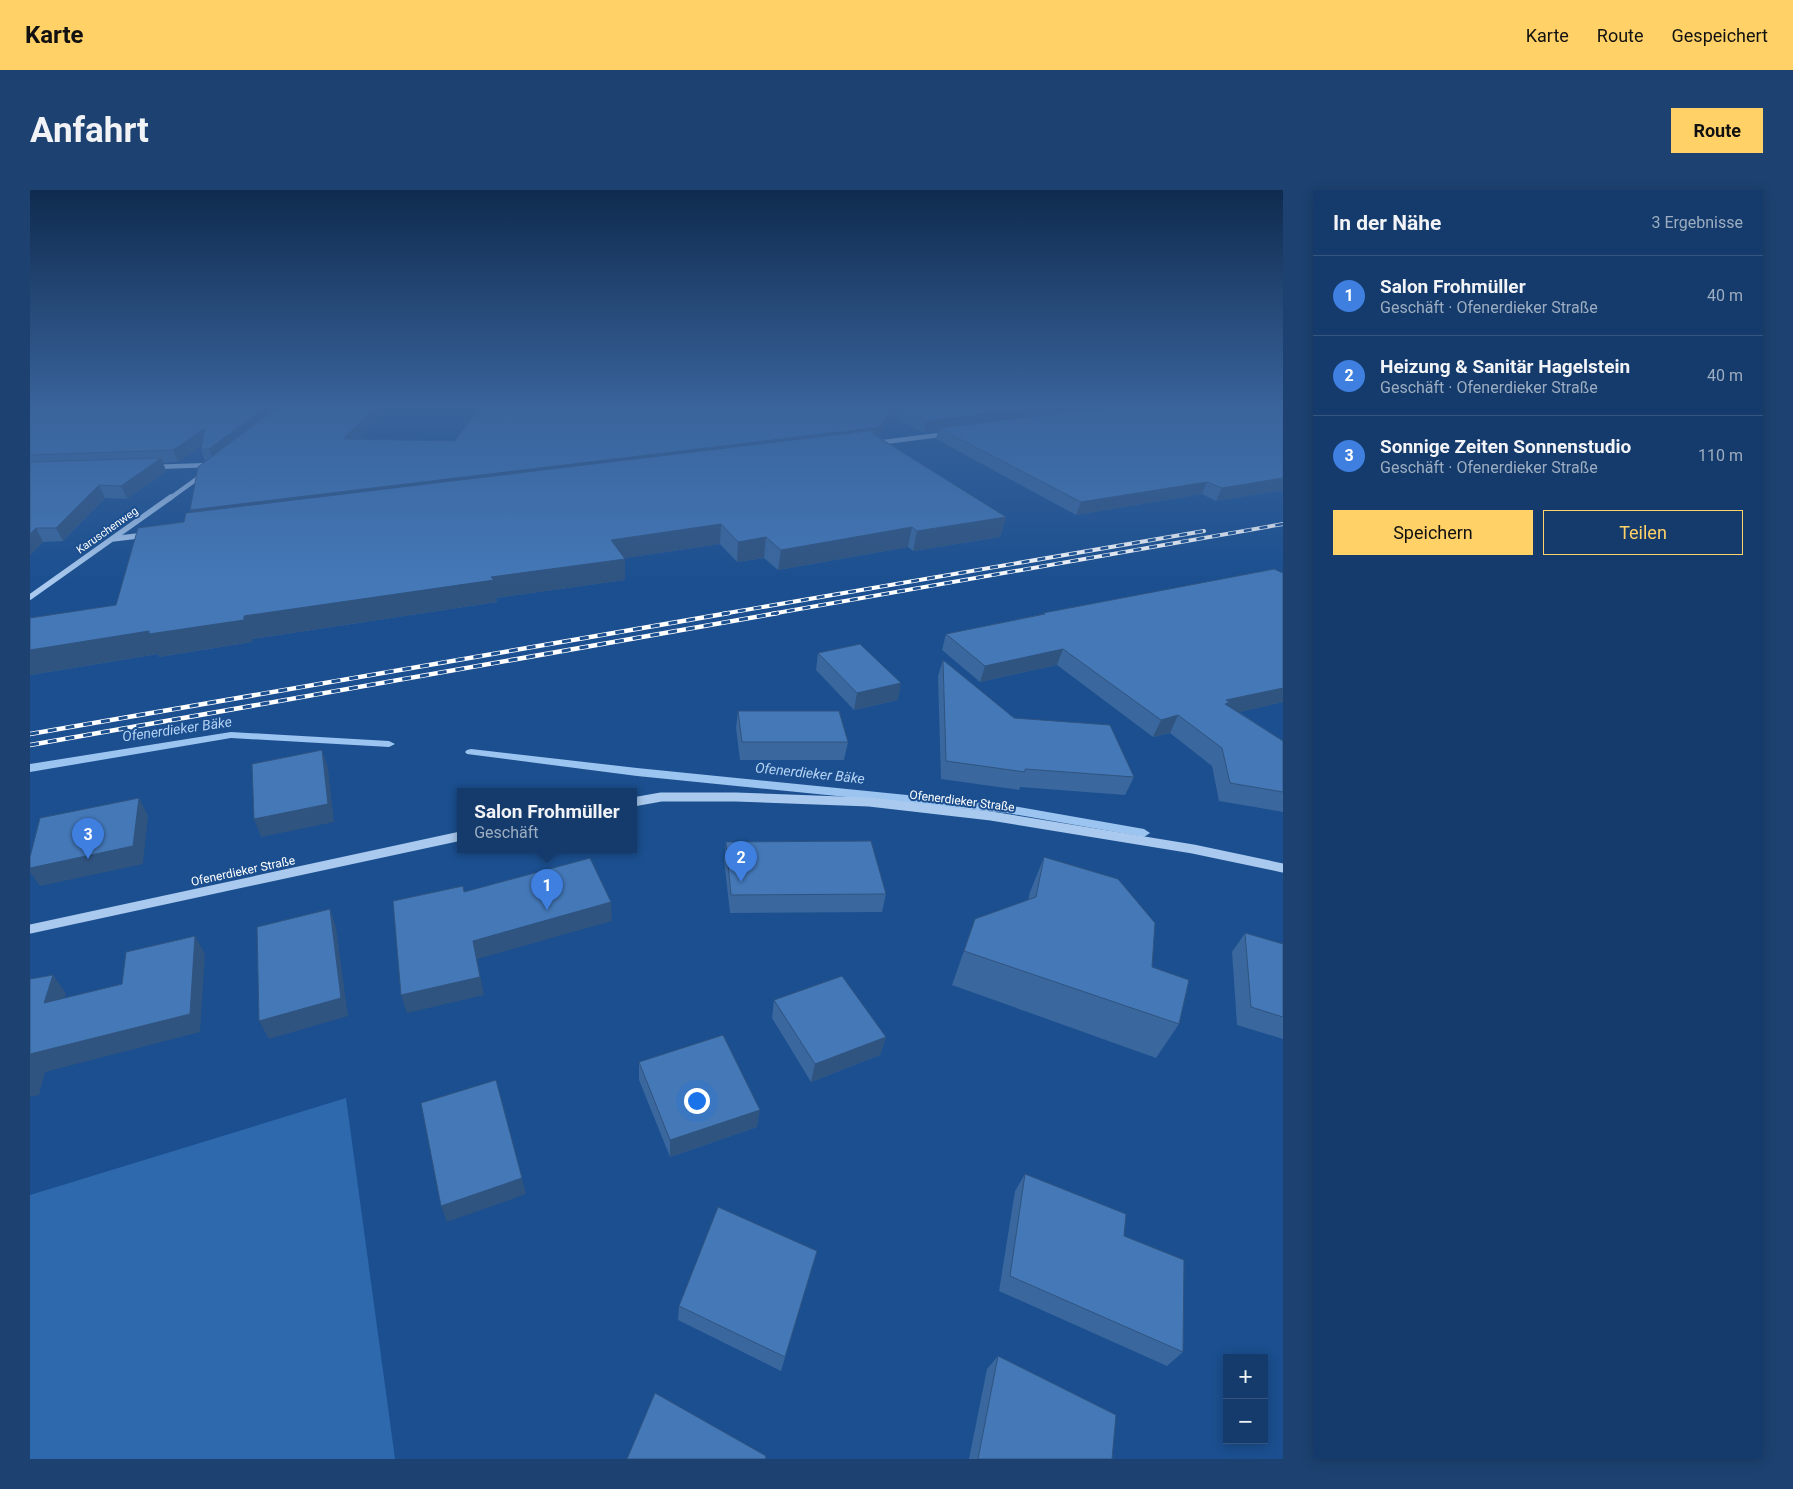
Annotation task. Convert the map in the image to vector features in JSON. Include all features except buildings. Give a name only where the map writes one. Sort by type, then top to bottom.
[{"type":"street","name":"Karuschenweg","points":[[148,467],[208,465]]},
{"type":"street","name":"Karuschenweg","points":[[30,597],[215,465]]},
{"type":"street","points":[[112,539],[151,534]]},
{"type":"street","name":"Ofenerdieker Straße","points":[[637,801],[661,797],[736,797],[869,802],[991,816],[1193,849],[1283,868]]},
{"type":"street","name":"Ofenerdieker Straße","points":[[30,929],[457,837]]},
{"type":"shaded area","points":[[346,1098],[395,1459],[30,1459],[30,1195]]},
{"type":"waterway","name":"Ofenerdieker Bäke","points":[[30,768],[231,735],[389,744]]},
{"type":"waterway","name":"Ofenerdieker Bäke","points":[[471,752],[637,772],[1007,809],[1144,833]]},
{"type":"railway","points":[[771,614],[1283,524]]},
{"type":"railway","points":[[722,614],[1204,531]]},
{"type":"railway","points":[[30,734],[729,613]]},
{"type":"railway","points":[[30,745],[778,613]]},
{"type":"place","name":"Sonnige Zeiten Sonnenstudio","points":[[88,859]]},
{"type":"place","name":"Heizung & Sanitär Hagelstein","points":[[741,882]]},
{"type":"place","name":"Salon Frohmüller","points":[[547,910]]}]
